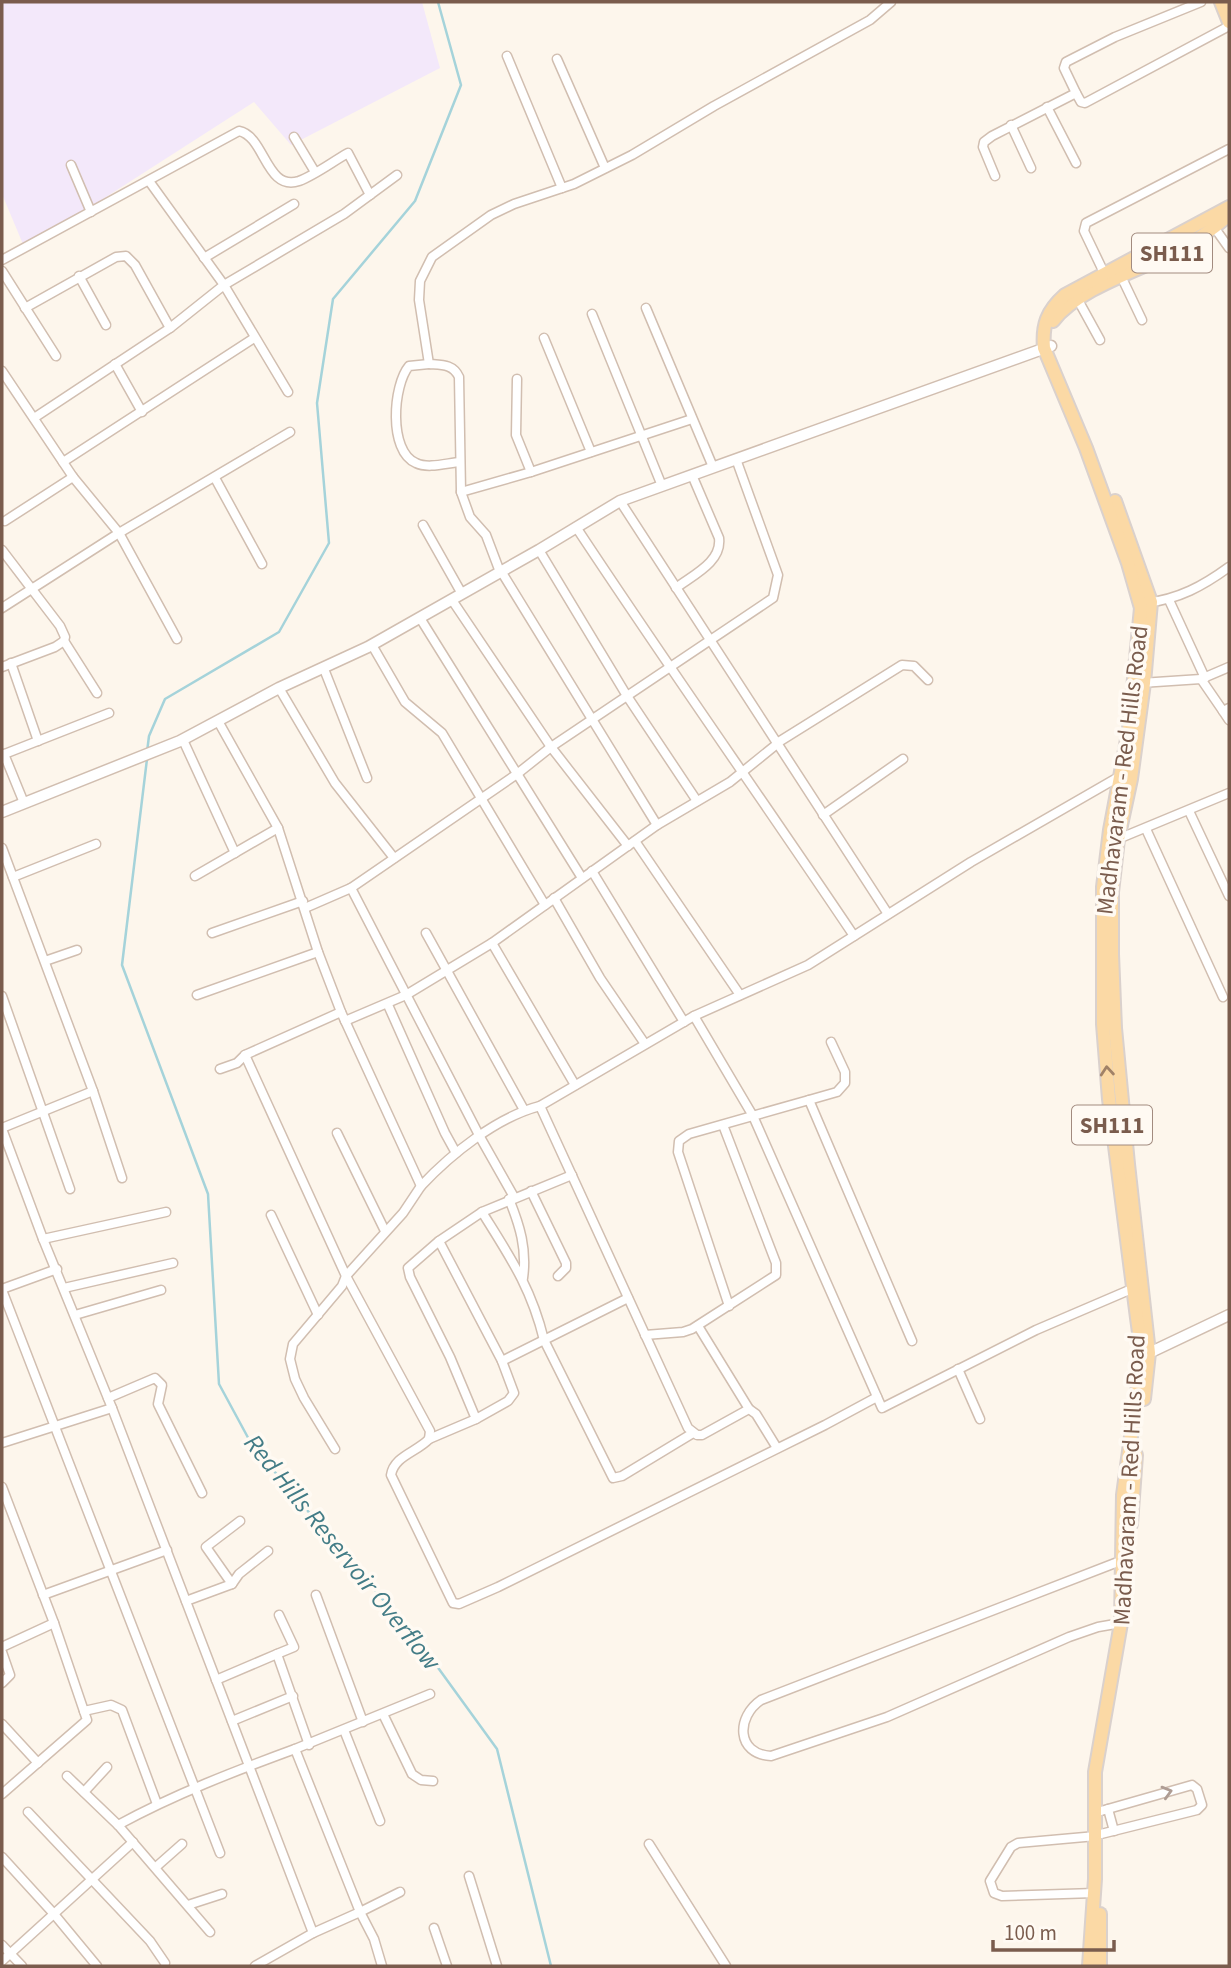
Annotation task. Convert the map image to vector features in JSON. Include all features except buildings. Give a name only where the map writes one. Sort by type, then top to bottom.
[{"type":"main road","points":[[1221,2],[1229,24]]},
{"type":"main road","points":[[1048,347],[1052,322],[1065,295],[1106,278],[1229,207]]},
{"type":"main road","name":"SH111","points":[[1106,278],[1121,276],[1178,250],[1214,228],[1229,215]]},
{"type":"main road","points":[[1059,306],[1078,300],[1106,278]]},
{"type":"main road","name":"Madhavaram - Red Hills Road","points":[[1048,347],[1093,455],[1146,603],[1139,683],[1112,892],[1112,954],[1115,1028],[1149,1353],[1134,1480],[1127,1628],[1102,1779],[1105,1815],[1100,1966]]},
{"type":"main road","name":"Madhavaram - Red Hills Road","points":[[1089,1966],[1095,1893],[1104,1834],[1094,1790],[1099,1741],[1121,1623],[1124,1495],[1139,1385],[1140,1340],[1109,1100],[1103,1024],[1103,887],[1110,830],[1127,776]]},
{"type":"street","points":[[429,364],[419,300],[420,281],[432,257],[491,215],[606,168],[870,20],[891,2]]},
{"type":"street","points":[[1201,2],[1115,37],[1066,62],[1064,68],[1081,102],[1085,103],[1229,24]]},
{"type":"street","points":[[1221,2],[1229,5]]},
{"type":"street","points":[[507,56],[562,188]]},
{"type":"street","points":[[557,60],[606,168]]},
{"type":"street","points":[[995,176],[983,147],[987,139],[1076,93]]},
{"type":"street","points":[[1047,107],[1076,163]]},
{"type":"street","points":[[1011,125],[1031,168]]},
{"type":"street","points":[[2,260],[239,131],[244,132],[254,142],[281,180],[290,182],[299,180],[348,153],[370,195]]},
{"type":"street","points":[[294,137],[314,172]]},
{"type":"street","points":[[1106,278],[1084,231],[1086,223],[1229,149]]},
{"type":"street","points":[[71,165],[91,212]]},
{"type":"street","points":[[34,418],[170,328],[224,285],[344,214],[397,175]]},
{"type":"street","points":[[149,181],[224,285],[288,392]]},
{"type":"street","points":[[204,258],[294,204]]},
{"type":"street","points":[[1214,228],[1229,248]]},
{"type":"street","points":[[25,308],[79,276],[116,257],[126,256],[135,265],[170,328]]},
{"type":"street","points":[[2,271],[56,356]]},
{"type":"street","points":[[79,276],[106,325]]},
{"type":"street","points":[[1121,276],[1142,320]]},
{"type":"street","points":[[1078,300],[1100,340]]},
{"type":"street","points":[[646,308],[713,467]]},
{"type":"street","points":[[592,314],[662,486]]},
{"type":"street","points":[[63,462],[254,338]]},
{"type":"street","points":[[544,338],[591,452]]},
{"type":"street","points":[[2,812],[181,741],[279,688],[372,645],[620,501],[1048,347]]},
{"type":"street","points":[[115,364],[142,412]]},
{"type":"street","points":[[460,462],[428,465],[416,463],[407,456],[396,435],[399,384],[402,374],[409,366],[429,364],[450,366],[456,370],[459,377],[461,492],[470,517],[486,535],[501,571],[657,825]]},
{"type":"street","points":[[2,371],[73,477],[119,533],[177,639]]},
{"type":"street","points":[[517,379],[516,435],[531,472]]},
{"type":"street","points":[[461,492],[692,419]]},
{"type":"street","points":[[2,608],[119,533],[290,432]]},
{"type":"street","points":[[212,933],[351,888],[517,774],[551,747],[770,601],[776,594],[778,575],[736,459]]},
{"type":"street","points":[[676,588],[709,563],[720,547],[719,538],[692,475]]},
{"type":"street","points":[[5,521],[73,477]]},
{"type":"street","points":[[215,478],[262,564]]},
{"type":"street","points":[[620,501],[888,914]]},
{"type":"street","points":[[423,525],[462,594]]},
{"type":"street","points":[[576,527],[669,669],[744,772],[854,936]]},
{"type":"street","points":[[2,550],[60,626],[65,636],[64,641],[97,693]]},
{"type":"street","points":[[539,550],[627,696],[697,801]]},
{"type":"street","points":[[1146,603],[1169,600],[1206,583],[1229,567]]},
{"type":"street","points":[[452,600],[551,747],[632,844],[740,995]]},
{"type":"street","points":[[1169,600],[1203,679],[1226,709],[1229,720]]},
{"type":"street","points":[[420,618],[582,878]]},
{"type":"street","points":[[2,667],[64,641]]},
{"type":"street","points":[[372,645],[405,702],[442,733],[545,905]]},
{"type":"street","points":[[11,663],[37,741]]},
{"type":"street","points":[[345,1021],[407,995],[492,943],[657,825],[744,772],[777,743],[902,665],[914,666],[928,680]]},
{"type":"street","points":[[1139,683],[1203,679],[1229,667]]},
{"type":"street","points":[[324,668],[367,778]]},
{"type":"street","points":[[279,688],[335,783],[394,858]]},
{"type":"street","points":[[24,803],[3,754],[109,713]]},
{"type":"street","points":[[218,721],[278,828],[318,953],[341,1012],[421,1185]]},
{"type":"street","points":[[181,741],[235,853]]},
{"type":"street","points":[[823,814],[903,759]]},
{"type":"street","points":[[335,1449],[300,1389],[290,1359],[293,1344],[342,1286],[346,1276],[403,1213],[421,1185],[447,1158],[524,1110],[540,1105],[694,1016],[808,965],[971,862],[1127,776]]},
{"type":"street","points":[[1118,839],[1229,793]]},
{"type":"street","points":[[1189,810],[1229,895]]},
{"type":"street","points":[[195,876],[278,828]]},
{"type":"street","points":[[1146,829],[1223,997]]},
{"type":"street","points":[[13,877],[96,844]]},
{"type":"street","points":[[2,848],[93,1091],[122,1178]]},
{"type":"street","points":[[592,871],[684,1022]]},
{"type":"street","points":[[351,888],[512,1198],[523,1237],[523,1278]]},
{"type":"street","points":[[554,898],[600,978],[645,1044]]},
{"type":"street","points":[[426,933],[524,1110]]},
{"type":"street","points":[[492,943],[575,1085]]},
{"type":"street","points":[[45,961],[76,950]]},
{"type":"street","points":[[197,995],[318,953]]},
{"type":"street","points":[[2,996],[70,1189]]},
{"type":"street","points":[[388,1004],[444,1132],[456,1153]]},
{"type":"street","points":[[220,1069],[341,1012]]},
{"type":"street","points":[[694,1016],[753,1116],[882,1408],[1036,1330],[1134,1288]]},
{"type":"street","points":[[729,1306],[678,1146],[683,1137],[689,1134],[837,1092],[845,1083],[845,1072],[831,1042]]},
{"type":"street","points":[[245,1055],[346,1276],[430,1430],[429,1439]]},
{"type":"street","points":[[93,1091],[2,1128],[313,1934]]},
{"type":"street","points":[[809,1100],[912,1341]]},
{"type":"street","points":[[540,1105],[688,1428],[693,1433],[702,1435],[750,1409]]},
{"type":"street","points":[[645,1335],[683,1332],[698,1325],[772,1280],[777,1270],[723,1125]]},
{"type":"street","points":[[337,1133],[385,1231]]},
{"type":"street","points":[[476,1419],[408,1268],[439,1241],[482,1212],[572,1175]]},
{"type":"street","points":[[531,1191],[566,1263],[566,1268],[558,1276]]},
{"type":"street","points":[[43,1239],[166,1212]]},
{"type":"street","points":[[482,1212],[523,1278],[539,1318],[544,1340],[613,1478],[622,1476],[693,1433]]},
{"type":"street","points":[[271,1215],[318,1315]]},
{"type":"street","points":[[439,1241],[513,1388],[512,1397],[476,1419],[429,1439],[392,1467],[391,1475],[453,1603],[459,1604],[877,1397]]},
{"type":"street","points":[[64,1287],[173,1263]]},
{"type":"street","points":[[57,1269],[2,1289],[220,1853]]},
{"type":"street","points":[[75,1315],[161,1290]]},
{"type":"street","points":[[502,1362],[628,1298]]},
{"type":"street","points":[[1149,1353],[1229,1315]]},
{"type":"street","points":[[698,1325],[777,1448]]},
{"type":"street","points":[[958,1370],[980,1419]]},
{"type":"street","points":[[108,1398],[155,1377],[162,1385],[158,1404],[202,1493]]},
{"type":"street","points":[[2,1443],[112,1408]]},
{"type":"street","points":[[2,1487],[54,1623],[87,1720],[2,1794]]},
{"type":"street","points":[[232,1584],[206,1547],[240,1521]]},
{"type":"street","points":[[43,1595],[167,1550]]},
{"type":"street","points":[[186,1601],[232,1584],[239,1574],[268,1551]]},
{"type":"street","points":[[1121,1623],[1098,1627],[1069,1637],[887,1717],[771,1756],[759,1755],[745,1737],[744,1718],[751,1707],[761,1700],[1123,1560]]},
{"type":"street","points":[[316,1595],[363,1722]]},
{"type":"street","points":[[216,1680],[294,1647],[279,1615]]},
{"type":"street","points":[[2,1683],[10,1675],[2,1649],[54,1623]]},
{"type":"street","points":[[277,1654],[309,1745]]},
{"type":"street","points":[[118,1825],[194,1787],[309,1745],[430,1694]]},
{"type":"street","points":[[232,1721],[293,1696]]},
{"type":"street","points":[[84,1711],[111,1705],[122,1710],[157,1804]]},
{"type":"street","points":[[383,1714],[412,1774],[421,1780],[433,1781]]},
{"type":"street","points":[[2,1724],[38,1763]]},
{"type":"street","points":[[344,1730],[380,1821]]},
{"type":"street","points":[[295,1749],[360,1912],[374,1940],[382,1966]]},
{"type":"street","points":[[83,1792],[107,1767]]},
{"type":"street","points":[[67,1776],[118,1825],[210,1933]]},
{"type":"street","points":[[1095,1893],[1002,1896],[994,1893],[990,1881],[1011,1847],[1018,1843],[1104,1834],[1197,1810],[1202,1805],[1197,1789],[1192,1785],[1105,1815]]},
{"type":"street","points":[[28,1812],[93,1878],[150,1941],[165,1963]]},
{"type":"street","points":[[2,1961],[132,1842]]},
{"type":"street","points":[[156,1867],[183,1844]]},
{"type":"street","points":[[649,1844],[726,1966]]},
{"type":"street","points":[[2,1857],[97,1966]]},
{"type":"street","points":[[469,1876],[497,1966]]},
{"type":"street","points":[[255,1966],[270,1963],[313,1934],[400,1892]]},
{"type":"street","points":[[188,1905],[222,1894]]},
{"type":"street","points":[[434,1928],[446,1966]]},
{"type":"street","points":[[2,1945],[22,1966]]},
{"type":"shaded area","points":[[2,2],[422,2],[440,68],[291,145],[254,102],[25,249],[2,194]]},
{"type":"waterway","name":"Red Hills Reservoir Overflow","points":[[147,752],[149,736],[165,699],[279,632],[329,543],[317,403],[333,299],[415,201],[461,85],[438,2]]},
{"type":"waterway","name":"Red Hills Reservoir Overflow","points":[[147,759],[122,965],[208,1194],[219,1384],[252,1445],[423,1647],[497,1749],[551,1966]]}]
